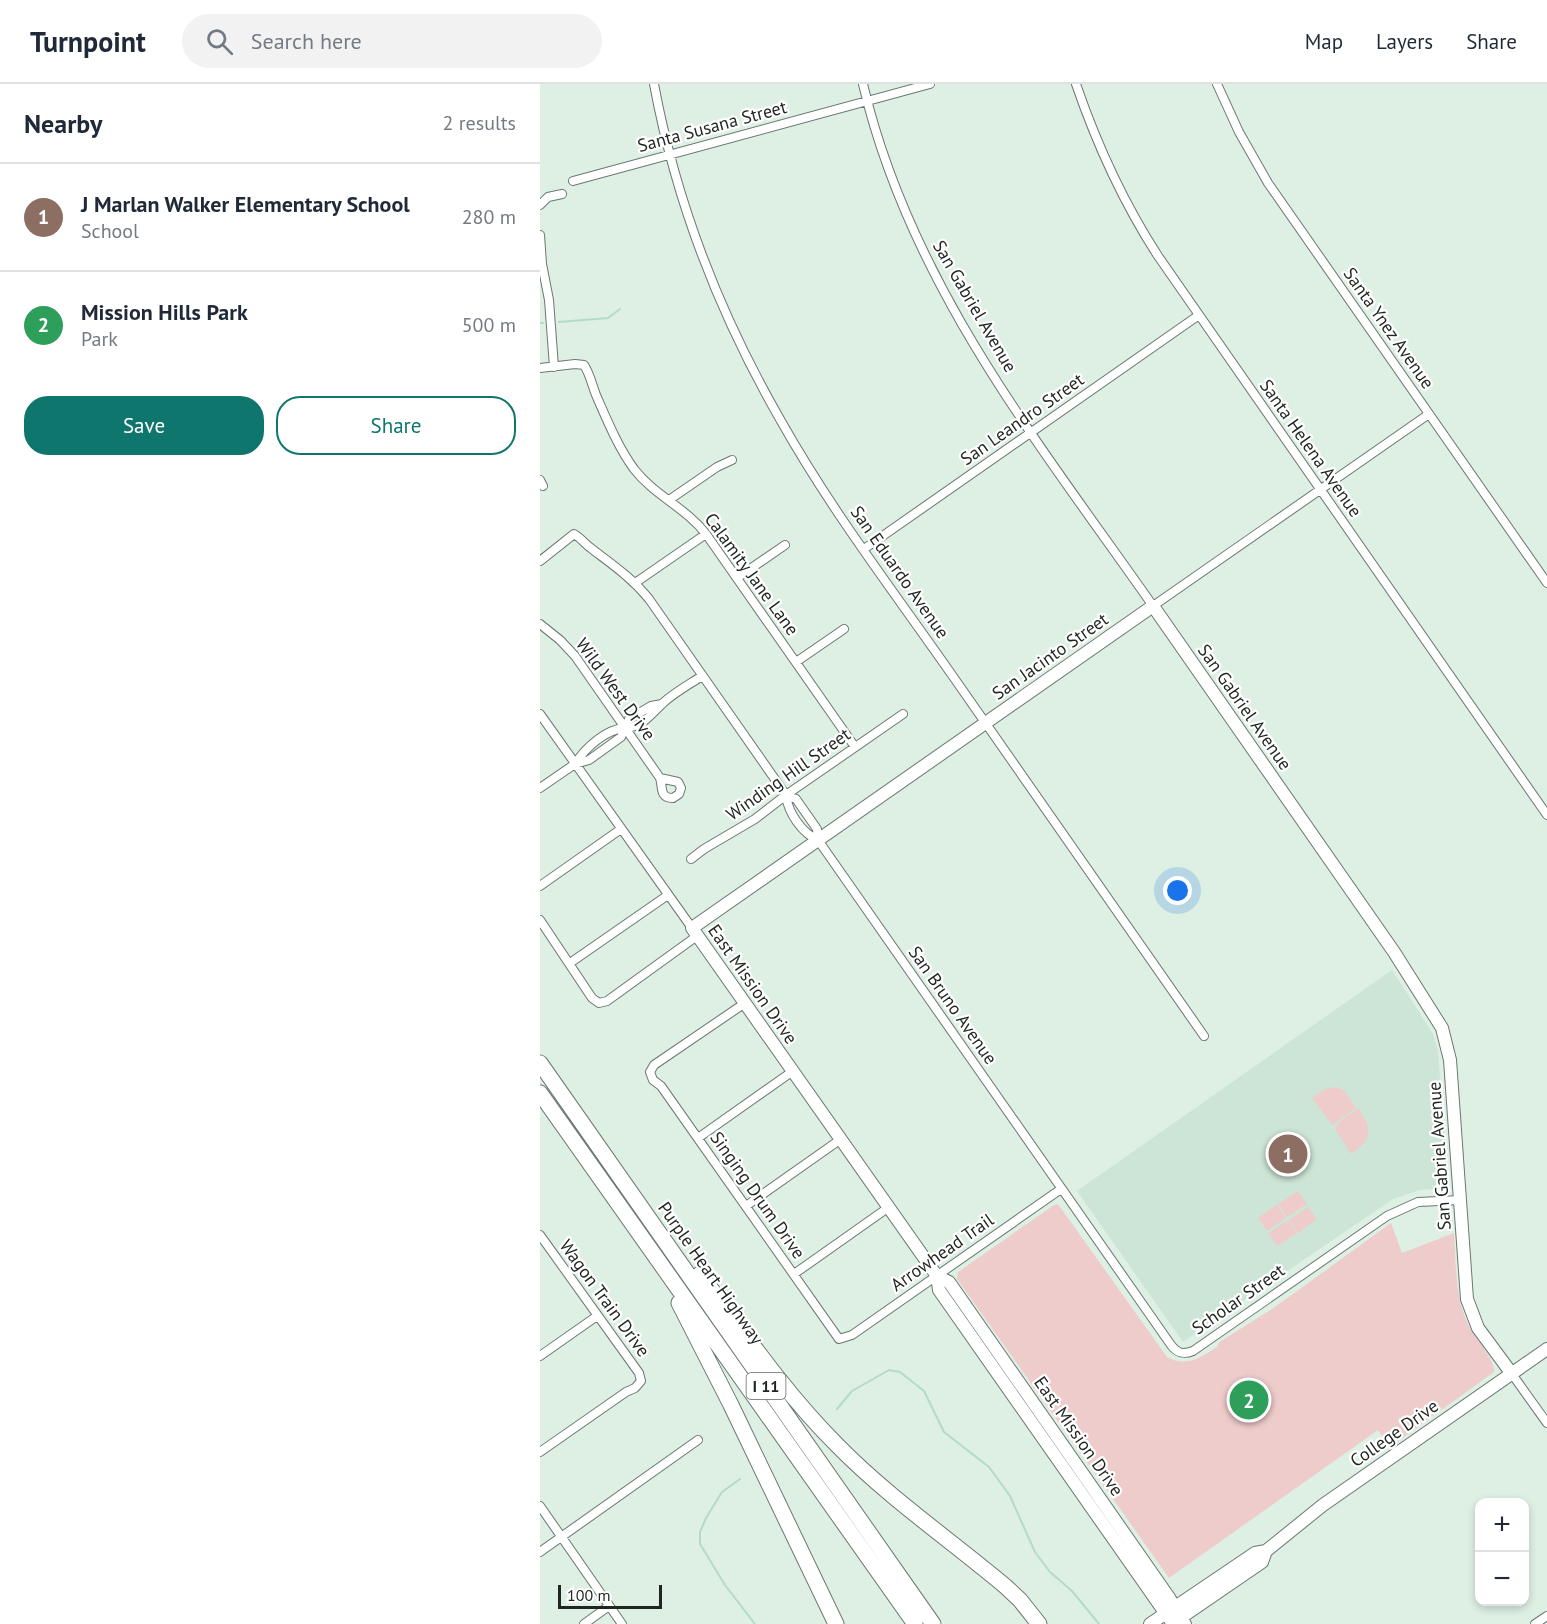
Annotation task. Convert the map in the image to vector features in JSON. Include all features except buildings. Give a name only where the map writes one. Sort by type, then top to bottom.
[{"type":"highway","name":"Purple Heart Highway","points":[[540,1063],[933,1624]]},
{"type":"highway","name":"Purple Heart Highway","points":[[540,1093],[915,1624]]},
{"type":"highway","points":[[599,1147],[672,1236],[776,1377],[836,1445],[884,1490],[1005,1586],[1038,1621]]},
{"type":"highway","points":[[654,1255],[731,1405],[836,1624]]},
{"type":"street","name":"San Eduardo Avenue","points":[[654,84],[670,154],[705,262],[749,362],[795,445],[864,549],[1204,1036]]},
{"type":"street","name":"San Gabriel Avenue","points":[[863,84],[897,191],[931,268],[976,350],[1394,952],[1442,1028],[1450,1060],[1464,1272],[1470,1309],[1478,1328],[1512,1374]]},
{"type":"street","name":"Santa Susana Street","points":[[573,181],[930,84]]},
{"type":"street","name":"Santa Helena Avenue","points":[[1076,84],[1102,152],[1130,209],[1158,256],[1547,815]]},
{"type":"street","name":"Santa Ynez Avenue","points":[[1217,84],[1239,132],[1268,183],[1547,583]]},
{"type":"street","points":[[540,205],[548,197],[562,194]]},
{"type":"street","points":[[540,235],[542,273],[549,300],[554,367],[540,368]]},
{"type":"street","name":"San Leandro Street","points":[[864,549],[1199,315]]},
{"type":"street","name":"Calamity Jane Lane","points":[[554,367],[584,365],[602,408],[631,464],[644,480],[691,517],[706,534],[855,747]]},
{"type":"street","name":"San Jacinto Street","points":[[570,963],[592,998],[599,1003],[607,1001],[818,840],[1429,414]]},
{"type":"street","points":[[669,501],[717,467],[732,460]]},
{"type":"street","name":"San Bruno Avenue","points":[[540,561],[574,534],[635,583],[649,599],[786,795],[796,799],[817,829],[818,840],[1061,1189]]},
{"type":"street","points":[[635,583],[706,534]]},
{"type":"street","points":[[737,578],[785,545]]},
{"type":"street","name":"Wild West Drive","points":[[540,624],[560,640],[575,657],[660,778]]},
{"type":"street","points":[[796,662],[844,629]]},
{"type":"street","points":[[540,788],[575,764],[589,760],[621,737],[625,728],[635,728],[656,712],[662,704],[702,676]]},
{"type":"street","name":"East Mission Drive","points":[[540,714],[938,1276],[949,1282],[1175,1619]]},
{"type":"street","name":"Winding Hill Street","points":[[691,859],[755,819],[903,714]]},
{"type":"street","points":[[540,886],[621,829]]},
{"type":"street","points":[[540,920],[570,963],[668,895]]},
{"type":"street","name":"Singing Drum Drive","points":[[745,1003],[654,1065],[650,1072],[653,1080],[661,1086],[839,1339]]},
{"type":"street","points":[[698,1138],[793,1071]]},
{"type":"street","points":[[746,1206],[841,1139]]},
{"type":"street","name":"Scholar Street","points":[[1061,1189],[1171,1345],[1182,1353],[1193,1352],[1387,1216],[1418,1202],[1461,1200]]},
{"type":"street","name":"Arrowhead Trail","points":[[839,1339],[852,1335],[1061,1189]]},
{"type":"street","points":[[794,1274],[889,1207]]},
{"type":"street","name":"Wagon Train Drive","points":[[540,1235],[639,1373],[641,1381],[636,1388],[626,1392],[540,1452]]},
{"type":"street","points":[[540,1356],[597,1316]]},
{"type":"street","name":"College Drive","points":[[1150,1624],[1175,1619],[1255,1553],[1266,1551],[1336,1496],[1547,1349]]},
{"type":"street","points":[[1512,1374],[1547,1423]]},
{"type":"street","points":[[540,1552],[698,1440]]},
{"type":"street","points":[[540,1506],[622,1624]]},
{"type":"street","points":[[584,1624],[609,1606]]},
{"type":"street","points":[[1535,1624],[1547,1616]]},
{"type":"shaded area","points":[[1392,970],[1433,1034],[1438,1051],[1448,1188],[1420,1190],[1393,1199],[1183,1342],[1077,1191]]},
{"type":"shaded area","points":[[1335,1087],[1344,1090],[1356,1108],[1332,1125],[1312,1098],[1323,1090]]},
{"type":"shaded area","points":[[1358,1108],[1366,1122],[1368,1134],[1363,1144],[1351,1154],[1335,1129],[1339,1122]]},
{"type":"shaded area","points":[[1298,1191],[1307,1204],[1287,1217],[1278,1204]]},
{"type":"shaded area","points":[[1058,1204],[1167,1357],[1181,1361],[1194,1360],[1212,1350],[1218,1346],[1218,1343],[1275,1307],[1391,1223],[1402,1253],[1454,1233],[1457,1279],[1464,1314],[1492,1361],[1494,1372],[1390,1447],[1378,1430],[1169,1578],[957,1279],[958,1272]]},
{"type":"shaded area","points":[[1277,1204],[1286,1218],[1267,1231],[1258,1218]]},
{"type":"shaded area","points":[[1308,1207],[1317,1219],[1298,1233],[1289,1220]]},
{"type":"shaded area","points":[[1288,1220],[1297,1233],[1277,1246],[1268,1233]]},
{"type":"waterway","points":[[559,322],[608,318],[620,309]]},
{"type":"waterway","points":[[837,1409],[852,1391],[889,1370],[900,1372],[924,1391],[944,1432],[989,1467],[1010,1496],[1035,1552],[1050,1572],[1072,1591],[1099,1624]]},
{"type":"waterway","points":[[740,1479],[722,1492],[700,1532],[700,1544],[725,1585],[755,1624]]},
{"type":"place","name":"J Marlan Walker Elementary School","points":[[1288,1154]]},
{"type":"place","name":"Mission Hills Park","points":[[1249,1400]]}]
